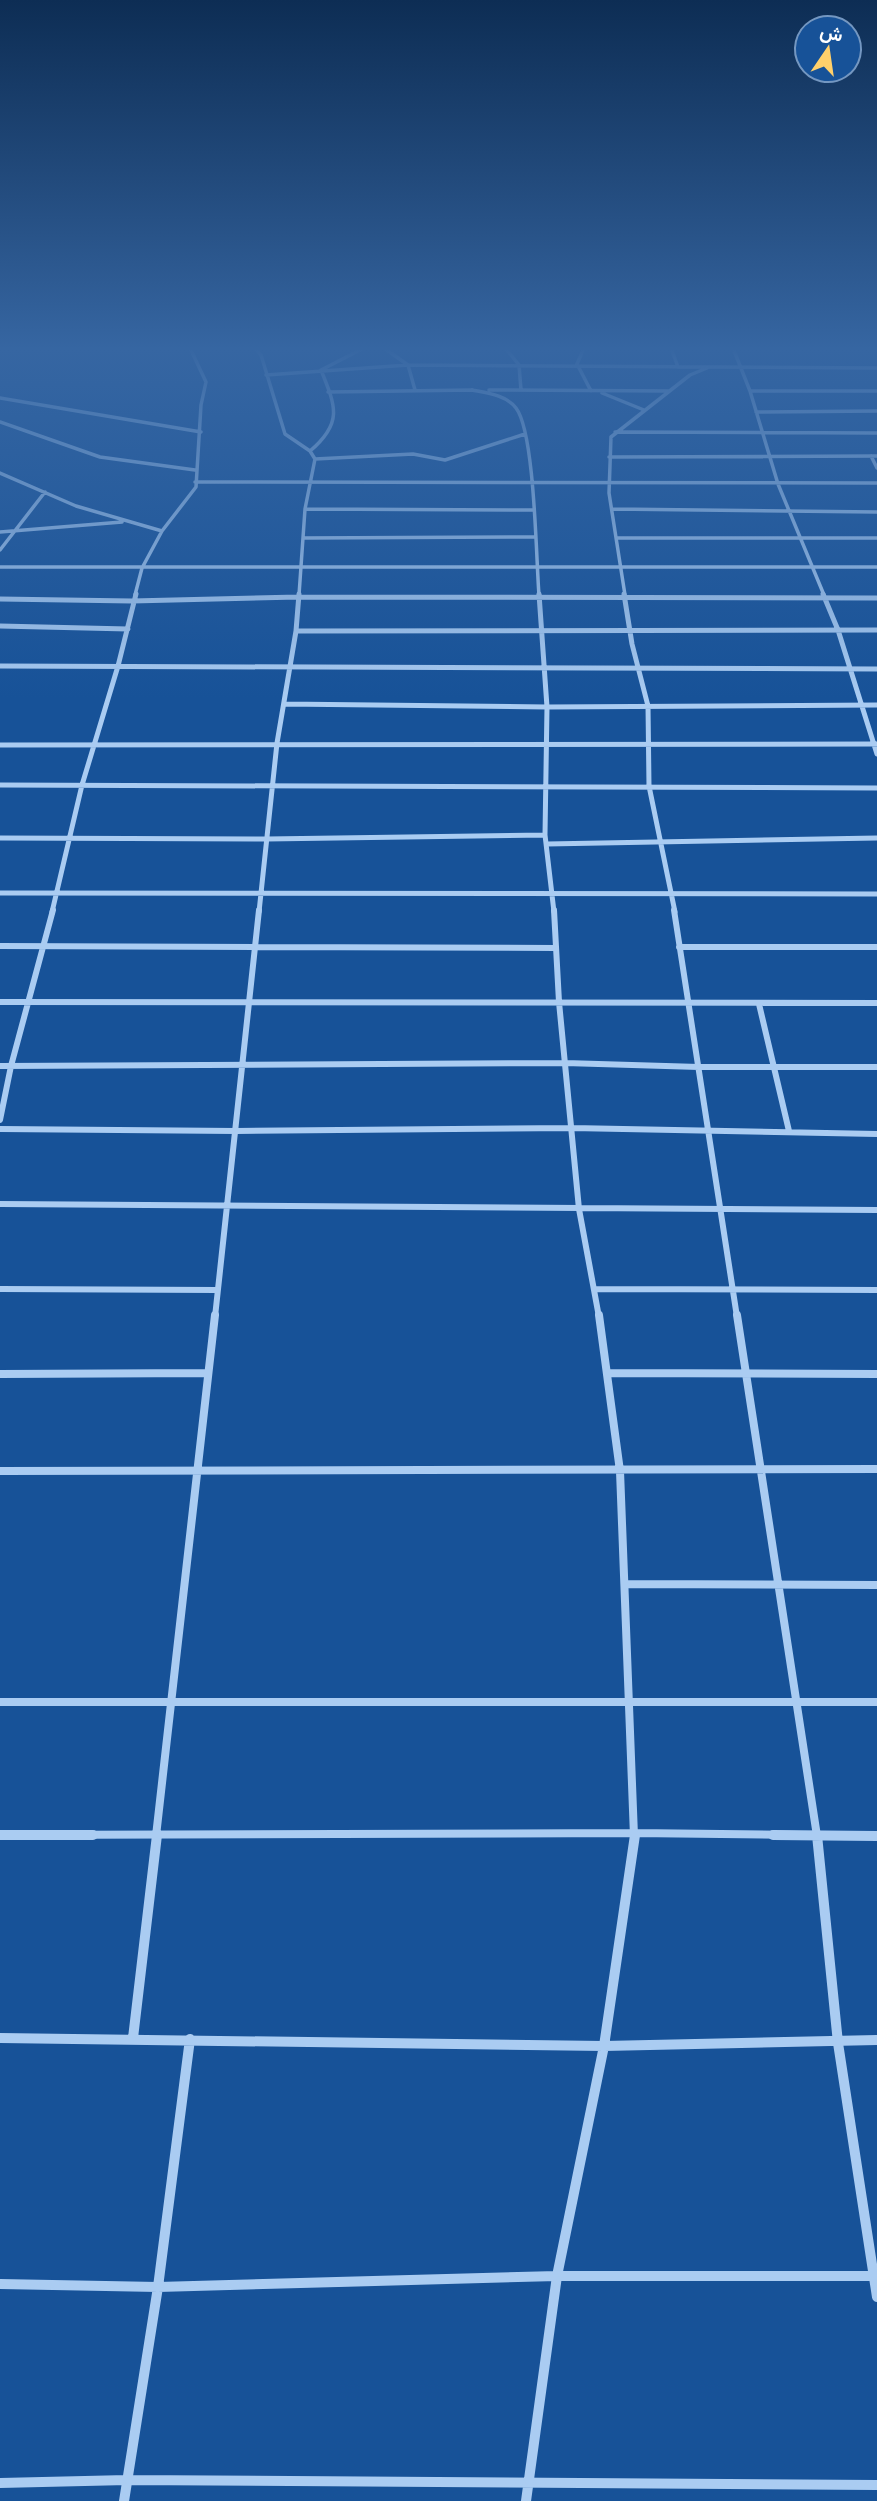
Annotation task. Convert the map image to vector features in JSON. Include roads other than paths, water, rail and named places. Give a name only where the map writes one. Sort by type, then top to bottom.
[{"type":"street","points":[[156,465],[195,470]]},
{"type":"street","points":[[0,1120],[11,1066],[44,947],[82,785],[118,666],[132,601],[142,568],[162,531],[194,491],[196,465]]},
{"type":"street","points":[[133,2038],[199,1468],[236,1131],[247,1001],[277,743],[296,631],[305,509],[314,465]]},
{"type":"street","points":[[526,2501],[557,2276],[604,2046],[635,1833],[620,1471],[595,1289],[579,1209],[559,1002],[553,895],[545,835],[547,707],[529,465]]},
{"type":"street","points":[[609,465],[608,483],[629,630],[648,706],[649,786],[663,841],[672,895],[735,1290],[817,1836],[838,2043],[877,2297]]},
{"type":"street","points":[[771,465],[838,630],[877,754]]},
{"type":"street","points":[[0,473],[76,506],[162,531]]},
{"type":"street","points":[[195,482],[877,483]]},
{"type":"street","points":[[0,550],[45,492]]},
{"type":"street","points":[[305,509],[533,510]]},
{"type":"street","points":[[612,509],[877,512]]},
{"type":"street","points":[[0,532],[127,522]]},
{"type":"street","points":[[303,538],[534,537]]},
{"type":"street","points":[[617,538],[877,538]]},
{"type":"street","points":[[0,567],[877,567]]},
{"type":"street","points":[[0,599],[132,601],[298,597],[877,598]]},
{"type":"street","points":[[0,626],[128,629]]},
{"type":"street","points":[[296,631],[877,631]]},
{"type":"street","points":[[0,666],[877,669]]},
{"type":"street","points":[[284,704],[547,707],[877,705]]},
{"type":"street","points":[[0,745],[875,744]]},
{"type":"street","points":[[0,785],[877,788]]},
{"type":"street","points":[[0,838],[267,839],[545,835]]},
{"type":"street","points":[[547,844],[877,838]]},
{"type":"street","points":[[0,894],[877,894]]},
{"type":"street","points":[[0,946],[556,948]]},
{"type":"street","points":[[679,947],[877,947]]},
{"type":"street","points":[[0,1002],[877,1003]]},
{"type":"street","points":[[759,1004],[789,1132]]},
{"type":"street","points":[[0,1066],[565,1063],[699,1067],[877,1067]]},
{"type":"street","points":[[0,1129],[236,1131],[572,1128],[877,1134]]},
{"type":"street","points":[[0,1204],[877,1210]]},
{"type":"street","points":[[0,1289],[217,1290]]},
{"type":"street","points":[[595,1289],[877,1290]]},
{"type":"street","points":[[0,1374],[208,1373]]},
{"type":"street","points":[[607,1373],[877,1374]]},
{"type":"street","points":[[0,1471],[199,1468],[620,1471],[877,1469]]},
{"type":"street","points":[[625,1584],[877,1585]]},
{"type":"street","points":[[0,1702],[877,1702]]},
{"type":"street","points":[[0,1835],[635,1833],[877,1836]]},
{"type":"street","points":[[0,2038],[604,2046],[838,2043],[877,2040]]},
{"type":"street","points":[[124,2501],[158,2287],[190,2039]]},
{"type":"street","points":[[0,2284],[158,2287],[557,2276],[875,2276]]},
{"type":"street","points":[[0,2483],[127,2480],[877,2485]]}]
